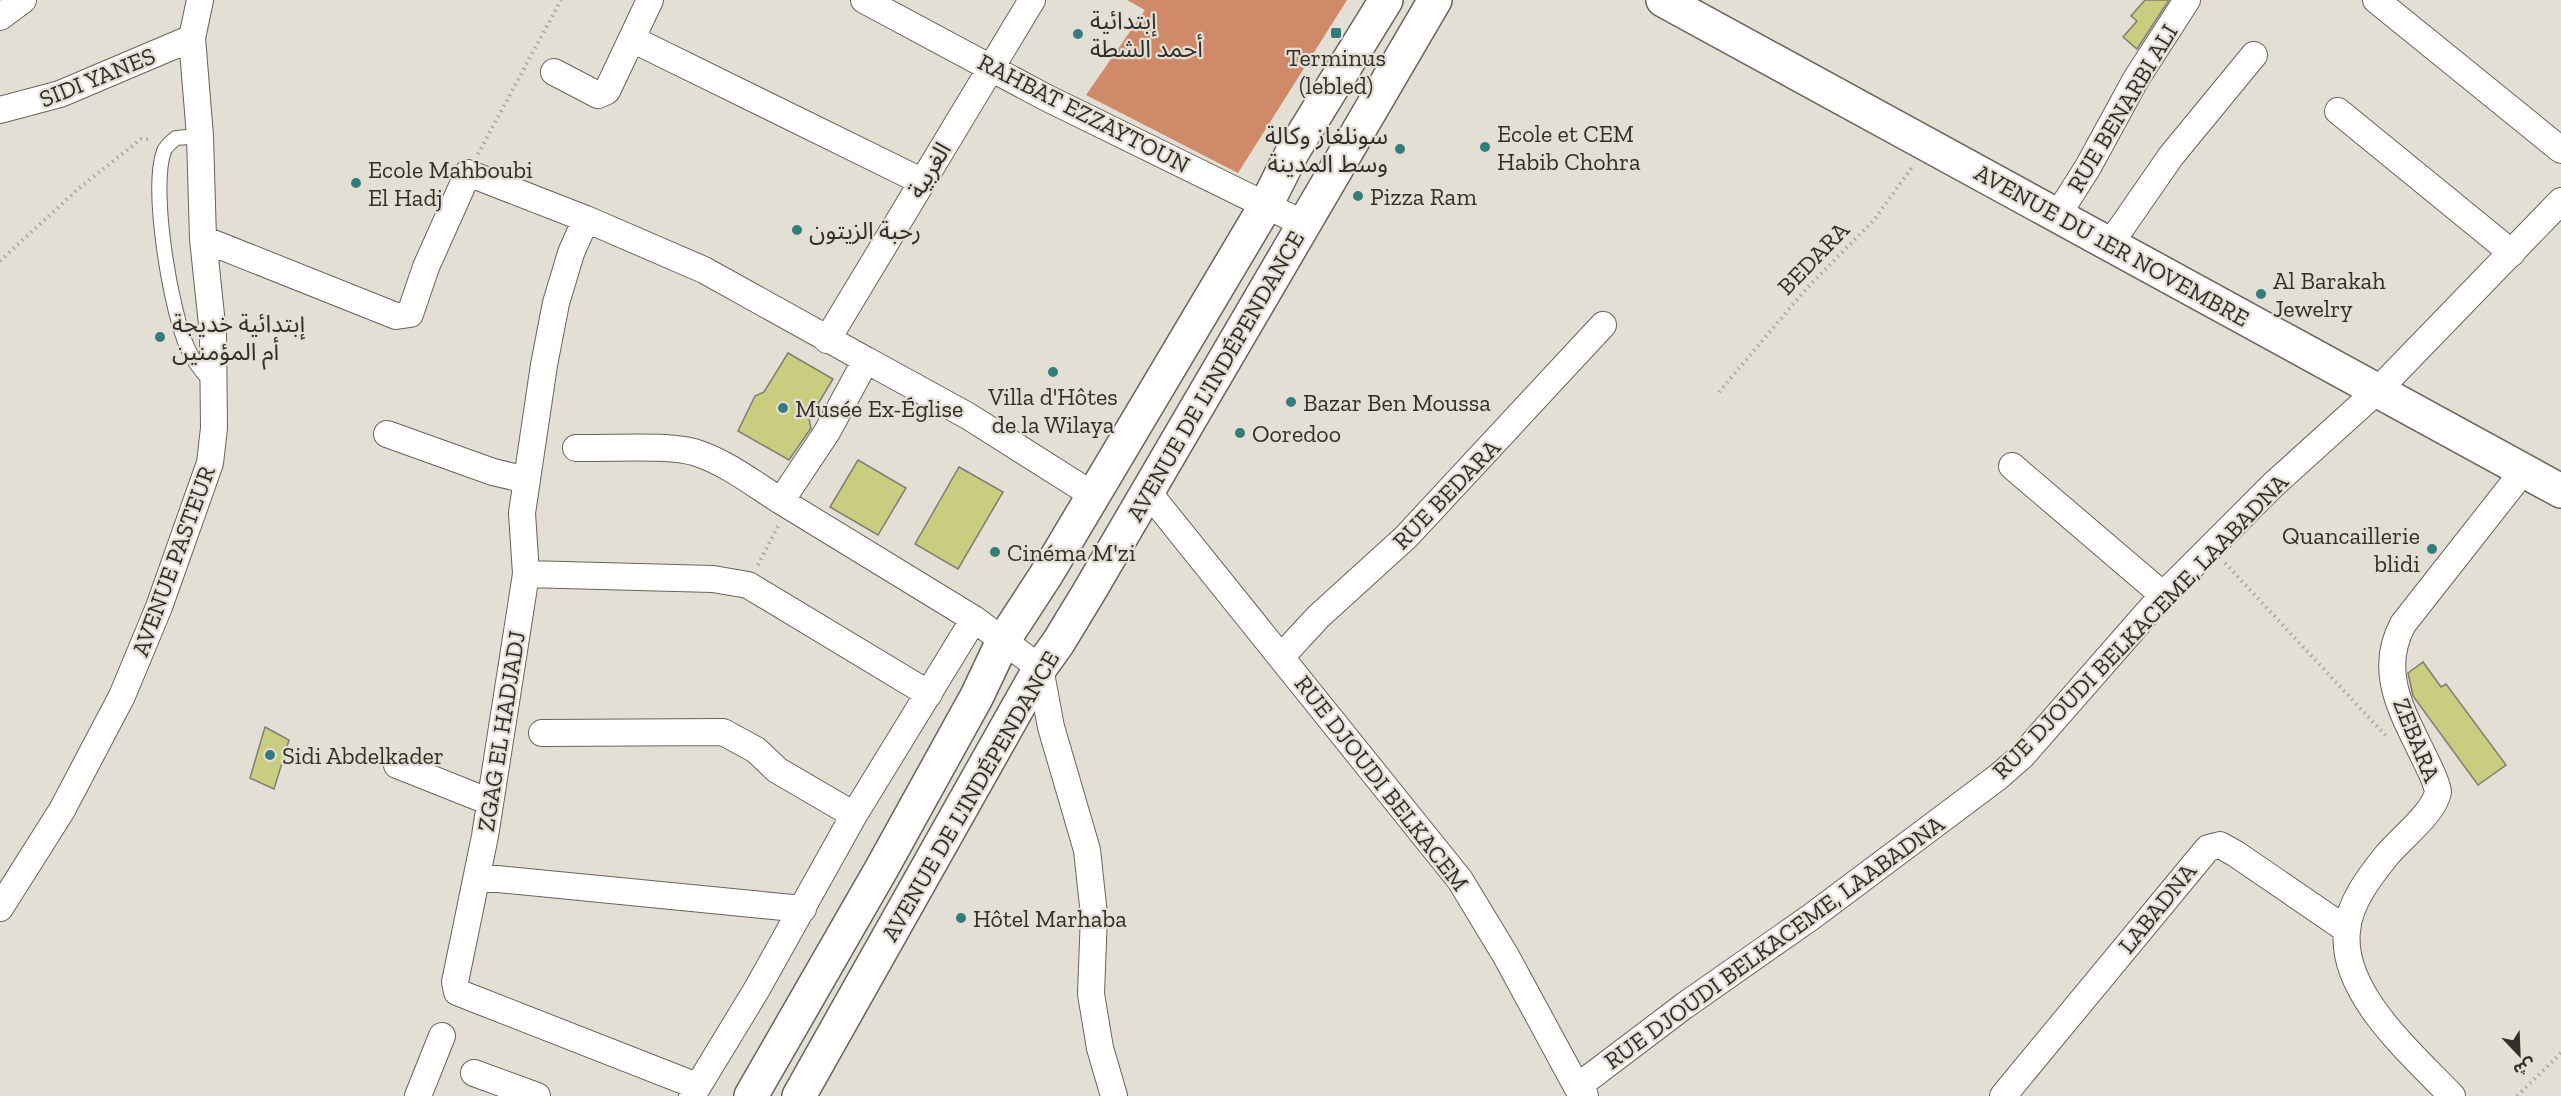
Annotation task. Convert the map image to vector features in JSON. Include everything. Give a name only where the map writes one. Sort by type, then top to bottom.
[{"type":"main road","name":"AVENUE DE L'INDÉPENDANCE","points":[[752,1096],[882,868],[977,696],[1004,641],[1094,495],[1266,205],[1293,151],[1386,0]]},
{"type":"main road","name":"AVENUE DE L'INDÉPENDANCE","points":[[799,1096],[1040,668],[1058,643],[1148,492],[1435,0]]},
{"type":"main road","name":"AVENUE DU 1ER NOVEMBRE","points":[[1675,7],[2561,490]]},
{"type":"street","points":[[0,17],[23,0]]},
{"type":"street","name":"AVENUE PASTEUR","points":[[0,908],[73,789],[138,659],[193,516],[210,463],[215,386],[213,334],[203,239],[188,137],[192,38],[200,0]]},
{"type":"street","points":[[554,72],[598,94],[607,91],[634,40],[651,0]]},
{"type":"street","name":"RAHBAT EZZAYTOUN","points":[[864,0],[991,66],[1045,97],[1304,224]]},
{"type":"street","name":"الغربية","points":[[827,340],[857,294],[921,181],[1032,0]]},
{"type":"street","name":"RUE BENARBI ALI","points":[[2057,216],[2088,167],[2136,79],[2187,0]]},
{"type":"street","points":[[2376,0],[2561,150]]},
{"type":"street","name":"SIDI YANES","points":[[0,110],[60,94],[192,38]]},
{"type":"street","points":[[634,40],[921,181]]},
{"type":"street","points":[[2110,244],[2171,156],[2254,55]]},
{"type":"street","points":[[2338,111],[2512,253]]},
{"type":"street","points":[[203,239],[396,316],[405,317],[410,314],[426,267],[468,173],[586,219],[704,270],[968,416],[1094,495]]},
{"type":"street","name":"RUE DJOUDI BELKACEME, LAABADNA","points":[[1581,1091],[1684,1006],[1811,917],[1998,777],[2022,756],[2163,596],[2273,485],[2378,390],[2561,201]]},
{"type":"street","name":"ZGAG EL HADJADJ","points":[[586,219],[571,253],[556,303],[522,513],[526,574],[477,877],[455,982],[457,992],[695,1091]]},
{"type":"street","name":"RUE BEDARA","points":[[1282,656],[1318,617],[1406,537],[1603,325]]},
{"type":"street","points":[[784,504],[867,360]]},
{"type":"street","points":[[387,434],[493,472],[527,480]]},
{"type":"street","points":[[576,448],[677,449],[695,452],[723,463],[784,504],[974,619],[1040,668],[1051,727],[1087,850],[1094,915],[1091,994],[1100,1048],[1114,1096]]},
{"type":"street","points":[[2012,466],[2163,596]]},
{"type":"street","name":"ZEBARA","points":[[2446,1094],[2378,1016],[2348,960],[2346,930],[2356,899],[2386,856],[2430,808],[2438,792],[2399,703],[2391,668],[2394,640],[2403,624],[2524,470]]},
{"type":"street","name":"RUE DJOUDI BELKACEM","points":[[1148,492],[1460,880],[1506,956],[1581,1091]]},
{"type":"street","points":[[526,574],[713,579],[748,585],[929,694]]},
{"type":"street","points":[[695,1091],[803,909],[854,815],[974,619]]},
{"type":"street","points":[[542,733],[723,732],[756,750],[777,770],[854,815]]},
{"type":"street","points":[[397,765],[490,802]]},
{"type":"street","name":"LABADNA","points":[[2003,1096],[2208,848],[2220,845],[2236,854],[2346,930]]},
{"type":"street","points":[[477,877],[803,909]]},
{"type":"street","points":[[418,1096],[442,1036]]},
{"type":"street","points":[[474,1073],[537,1096]]},
{"type":"lane","points":[[188,137],[164,149],[158,197],[167,260],[187,348],[197,367],[215,386]]},
{"type":"path","points":[[468,173],[561,0]]},
{"type":"path","points":[[0,261],[78,189],[141,139],[188,137]]},
{"type":"path","name":"BEDARA","points":[[1719,392],[1806,289],[1874,220],[1928,145]]},
{"type":"path","points":[[748,585],[784,504]]},
{"type":"path","points":[[2212,549],[2389,740]]},
{"type":"path","points":[[2517,1096],[2561,1053]]},
{"type":"shaded area","points":[[1127,0],[1347,0],[1238,173],[1086,95],[1145,10]]},
{"type":"building","points":[[2145,0],[2169,0],[2137,49],[2123,37],[2137,21],[2131,16]]},
{"type":"building","name":"Musée Ex-Église","points":[[788,353],[833,379],[809,419],[811,428],[789,460],[738,431],[755,396],[764,392]]},
{"type":"building","points":[[858,460],[906,488],[878,535],[830,507]]},
{"type":"building","points":[[959,467],[1003,492],[958,569],[915,544]]},
{"type":"building","points":[[2423,662],[2441,687],[2446,684],[2506,765],[2478,785],[2413,696],[2408,673]]},
{"type":"building","name":"Sidi Abdelkader","points":[[265,727],[289,740],[274,789],[250,778]]},
{"type":"place","name":"Terminus (lebled)","points":[[1336,33]]},
{"type":"place","name":"إبتدائية أحمد الشطة","points":[[1078,34]]},
{"type":"place","name":"Ecole et CEM Habib Chohra","points":[[1485,147]]},
{"type":"place","name":"سونلغاز وكالة وسط المدينة","points":[[1400,149]]},
{"type":"place","name":"Ecole Mahboubi El Hadj","points":[[356,183]]},
{"type":"place","name":"Pizza Ram","points":[[1358,196]]},
{"type":"place","name":"رحبة الزيتون","points":[[797,230]]},
{"type":"place","name":"Al Barakah Jewelry","points":[[2261,294]]},
{"type":"place","name":"إبتدائية خديجة أم المؤمنين","points":[[160,337]]},
{"type":"place","name":"Villa d'Hôtes de la Wilaya","points":[[1053,372]]},
{"type":"place","name":"Bazar Ben Moussa","points":[[1291,402]]},
{"type":"place","name":"Musée Ex-Église","points":[[783,408]]},
{"type":"place","name":"Ooredoo","points":[[1240,433]]},
{"type":"place","name":"Quancaillerie blidi","points":[[2432,549]]},
{"type":"place","name":"Cinéma M'zi","points":[[995,552]]},
{"type":"place","name":"Sidi Abdelkader","points":[[270,755]]},
{"type":"place","name":"Hôtel Marhaba","points":[[961,918]]}]
